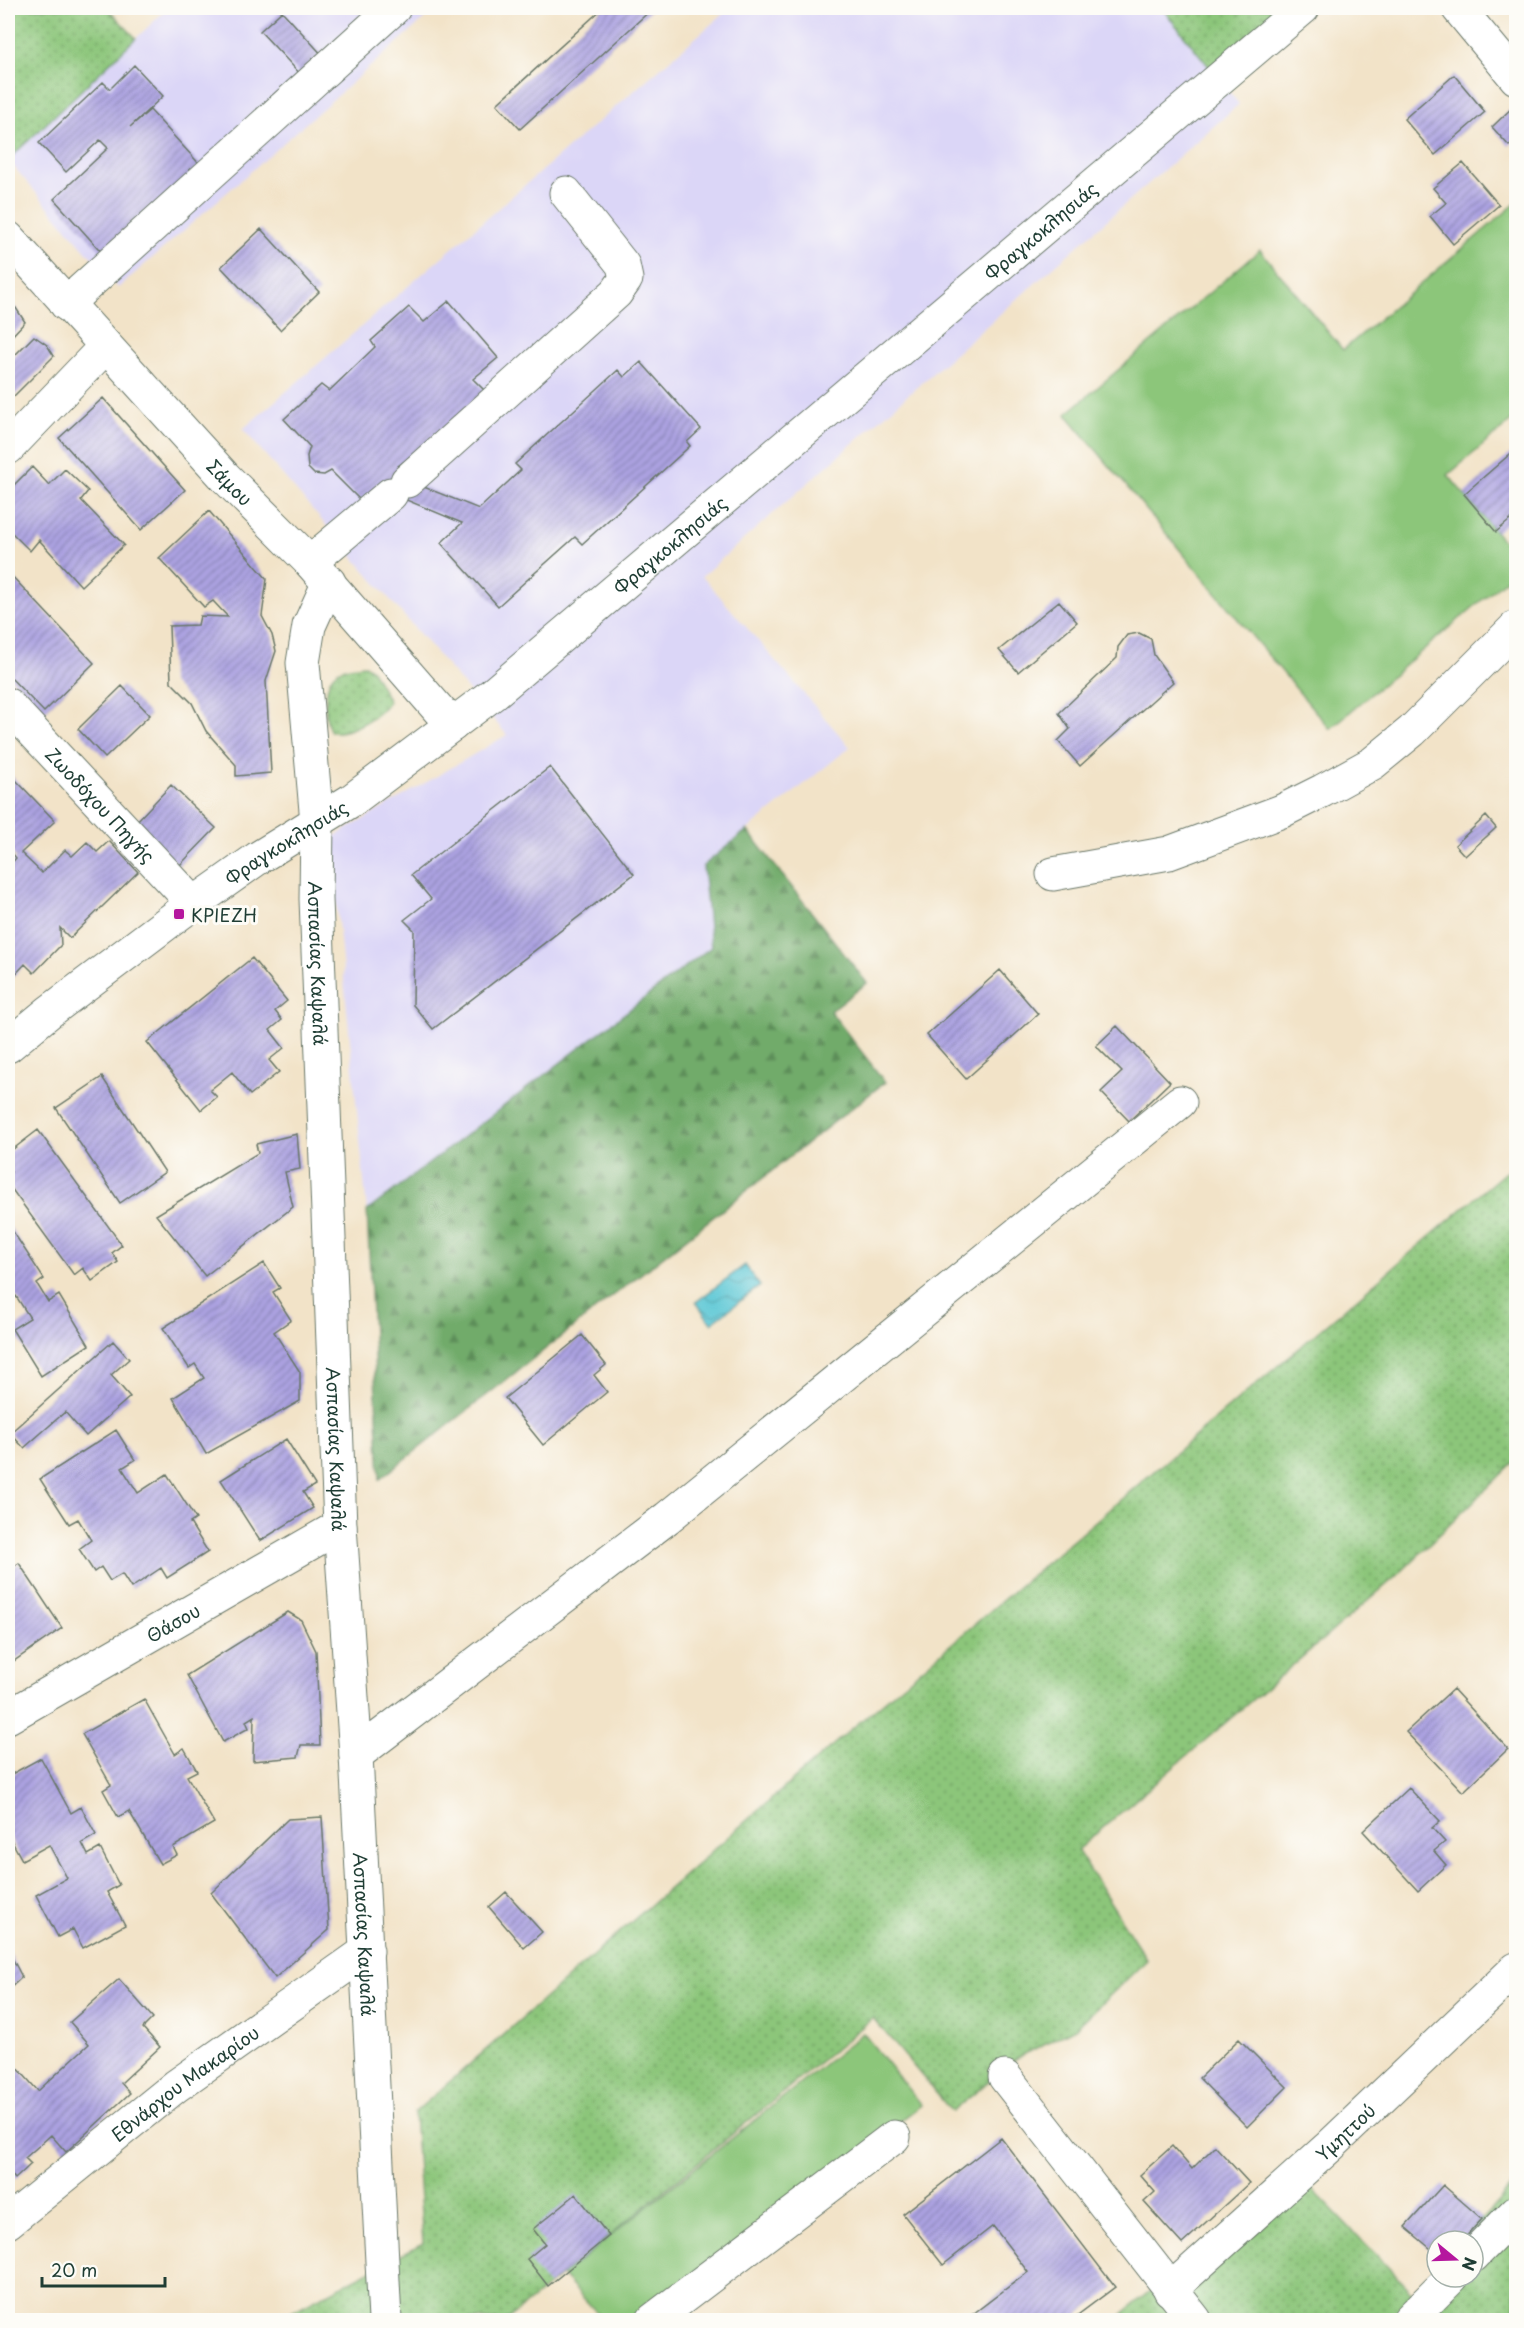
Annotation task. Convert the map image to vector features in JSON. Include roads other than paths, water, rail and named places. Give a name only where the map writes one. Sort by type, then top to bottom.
[{"type":"street","points":[[66,304],[391,8]]},
{"type":"street","name":"Φραγκοκλησιάς","points":[[8,1046],[49,1012],[194,904],[258,858],[317,822],[452,725],[596,609],[1303,8]]},
{"type":"street","points":[[1458,8],[1516,78]]},
{"type":"street","points":[[320,572],[399,487],[616,294],[626,279],[623,265],[567,193]]},
{"type":"street","name":"Σάμου","points":[[8,238],[224,476],[320,572],[452,725]]},
{"type":"street","points":[[8,448],[105,347]]},
{"type":"street","name":"Ασπασίας Καψαλά","points":[[320,572],[303,663],[317,822],[316,899],[340,1526],[356,1755],[386,2320]]},
{"type":"street","points":[[1053,874],[1169,853],[1282,811],[1322,791],[1373,763],[1412,731],[1516,627]]},
{"type":"street","name":"Ζωοδόχου Πηγής","points":[[8,705],[194,904]]},
{"type":"street","points":[[356,1755],[668,1518],[1180,1102]]},
{"type":"street","name":"Θάσου","points":[[8,1717],[340,1526]]},
{"type":"street","name":"Εθνάρχου Μακαρίου","points":[[8,2222],[176,2086],[367,1951]]},
{"type":"street","name":"Υμηττού","points":[[1170,2290],[1330,2146],[1516,1970]]},
{"type":"street","points":[[1005,2077],[1195,2320]]},
{"type":"street","points":[[653,2320],[894,2137]]},
{"type":"street","points":[[1485,2244],[1516,2212]]},
{"type":"street","points":[[1409,2320],[1440,2289]]},
{"type":"water","points":[[745,1265],[760,1286],[711,1323],[696,1302]]},
{"type":"place","name":"ΚΡΙΕΖΗ","points":[[179,914]]}]
